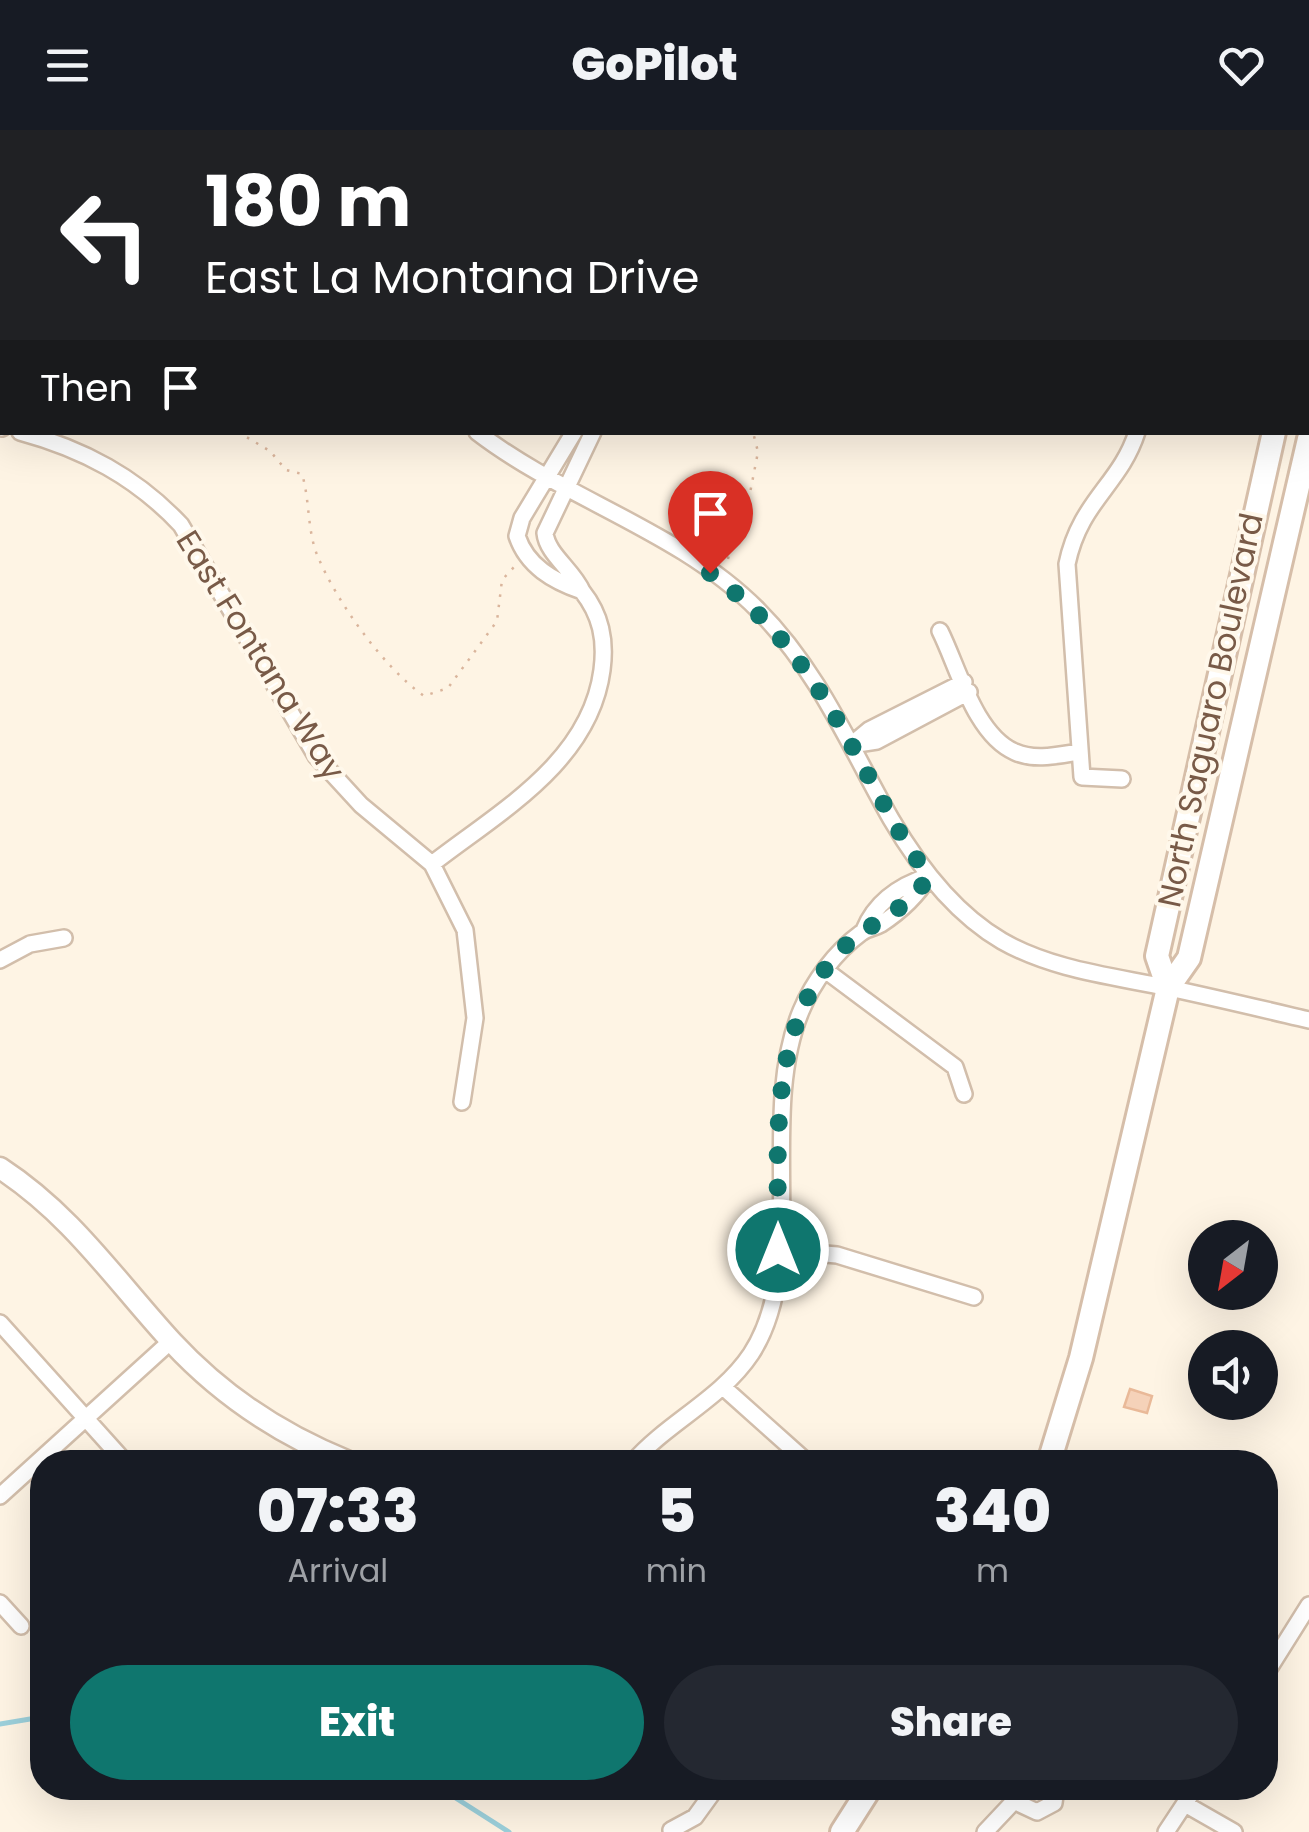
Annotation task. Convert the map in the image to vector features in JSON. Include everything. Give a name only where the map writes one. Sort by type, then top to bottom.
[{"type":"main road","name":"North Saguaro Boulevard","points":[[1168,988],[1156,956],[1273,435]]},
{"type":"main road","name":"North Saguaro Boulevard","points":[[1053,1450],[1080,1358],[1168,988],[1189,958],[1309,439]]},
{"type":"main road","points":[[842,1832],[862,1800]]},
{"type":"street","name":"East Fontana Way","points":[[28,435],[92,458],[163,506],[180,525],[316,756],[361,805],[432,864],[465,930],[472,973],[474,1018],[462,1102]]},
{"type":"street","points":[[482,435],[666,544],[754,606],[795,650],[908,847],[929,876],[986,929],[1024,951],[1093,973],[1309,1020]]},
{"type":"street","points":[[525,554],[546,541],[557,481],[573,435]]},
{"type":"street","points":[[582,590],[561,583],[525,554],[517,536],[522,518],[557,481],[591,435]]},
{"type":"street","points":[[1122,779],[1082,777],[1067,564],[1073,534],[1086,508],[1132,449],[1136,435]]},
{"type":"street","points":[[432,864],[542,778],[586,722],[600,688],[605,647],[599,618],[574,570],[546,541]]},
{"type":"street","points":[[940,631],[966,687],[998,741],[1015,752],[1033,756],[1079,752]]},
{"type":"street","points":[[851,745],[877,741],[966,687]]},
{"type":"street","points":[[647,1450],[723,1387],[750,1355],[770,1318],[778,1250],[779,1111],[789,1042],[803,1006],[824,970],[864,930],[871,914],[904,884],[929,876]]},
{"type":"street","points":[[0,960],[30,944],[64,938]]},
{"type":"street","points":[[824,970],[954,1067],[964,1094]]},
{"type":"street","points":[[0,1168],[66,1219],[171,1341],[255,1415],[324,1450]]},
{"type":"street","points":[[778,1250],[837,1255],[974,1297]]},
{"type":"street","points":[[0,1323],[114,1450]]},
{"type":"street","points":[[53,1450],[171,1341]]},
{"type":"street","points":[[723,1387],[794,1450]]},
{"type":"street","points":[[0,1496],[30,1470]]},
{"type":"street","points":[[0,1603],[20,1626]]},
{"type":"street","points":[[1278,1654],[1309,1605]]},
{"type":"street","points":[[671,1830],[696,1817],[708,1800]]},
{"type":"street","points":[[985,1832],[1010,1800]]},
{"type":"street","points":[[1021,1800],[1030,1811],[1043,1811],[1054,1800]]},
{"type":"street","points":[[1166,1832],[1188,1800]]},
{"type":"street","points":[[1185,1804],[1234,1832]]},
{"type":"path","points":[[243,435],[270,451],[286,470],[302,474],[318,559],[340,603],[408,684],[424,696],[448,688],[497,621],[502,580],[525,554]]},
{"type":"path","points":[[728,559],[733,536],[722,514],[732,486],[741,497],[750,493],[759,440],[756,435]]},
{"type":"building","points":[[1130,1389],[1152,1396],[1147,1413],[1124,1407]]},
{"type":"waterway","points":[[0,1724],[30,1719]]},
{"type":"waterway","points":[[459,1800],[509,1832]]},
{"type":"route","points":[[710,573],[754,606],[795,650],[908,847],[929,876],[917,895],[843,948],[824,970],[803,1006],[789,1042],[779,1111],[778,1250]]}]
